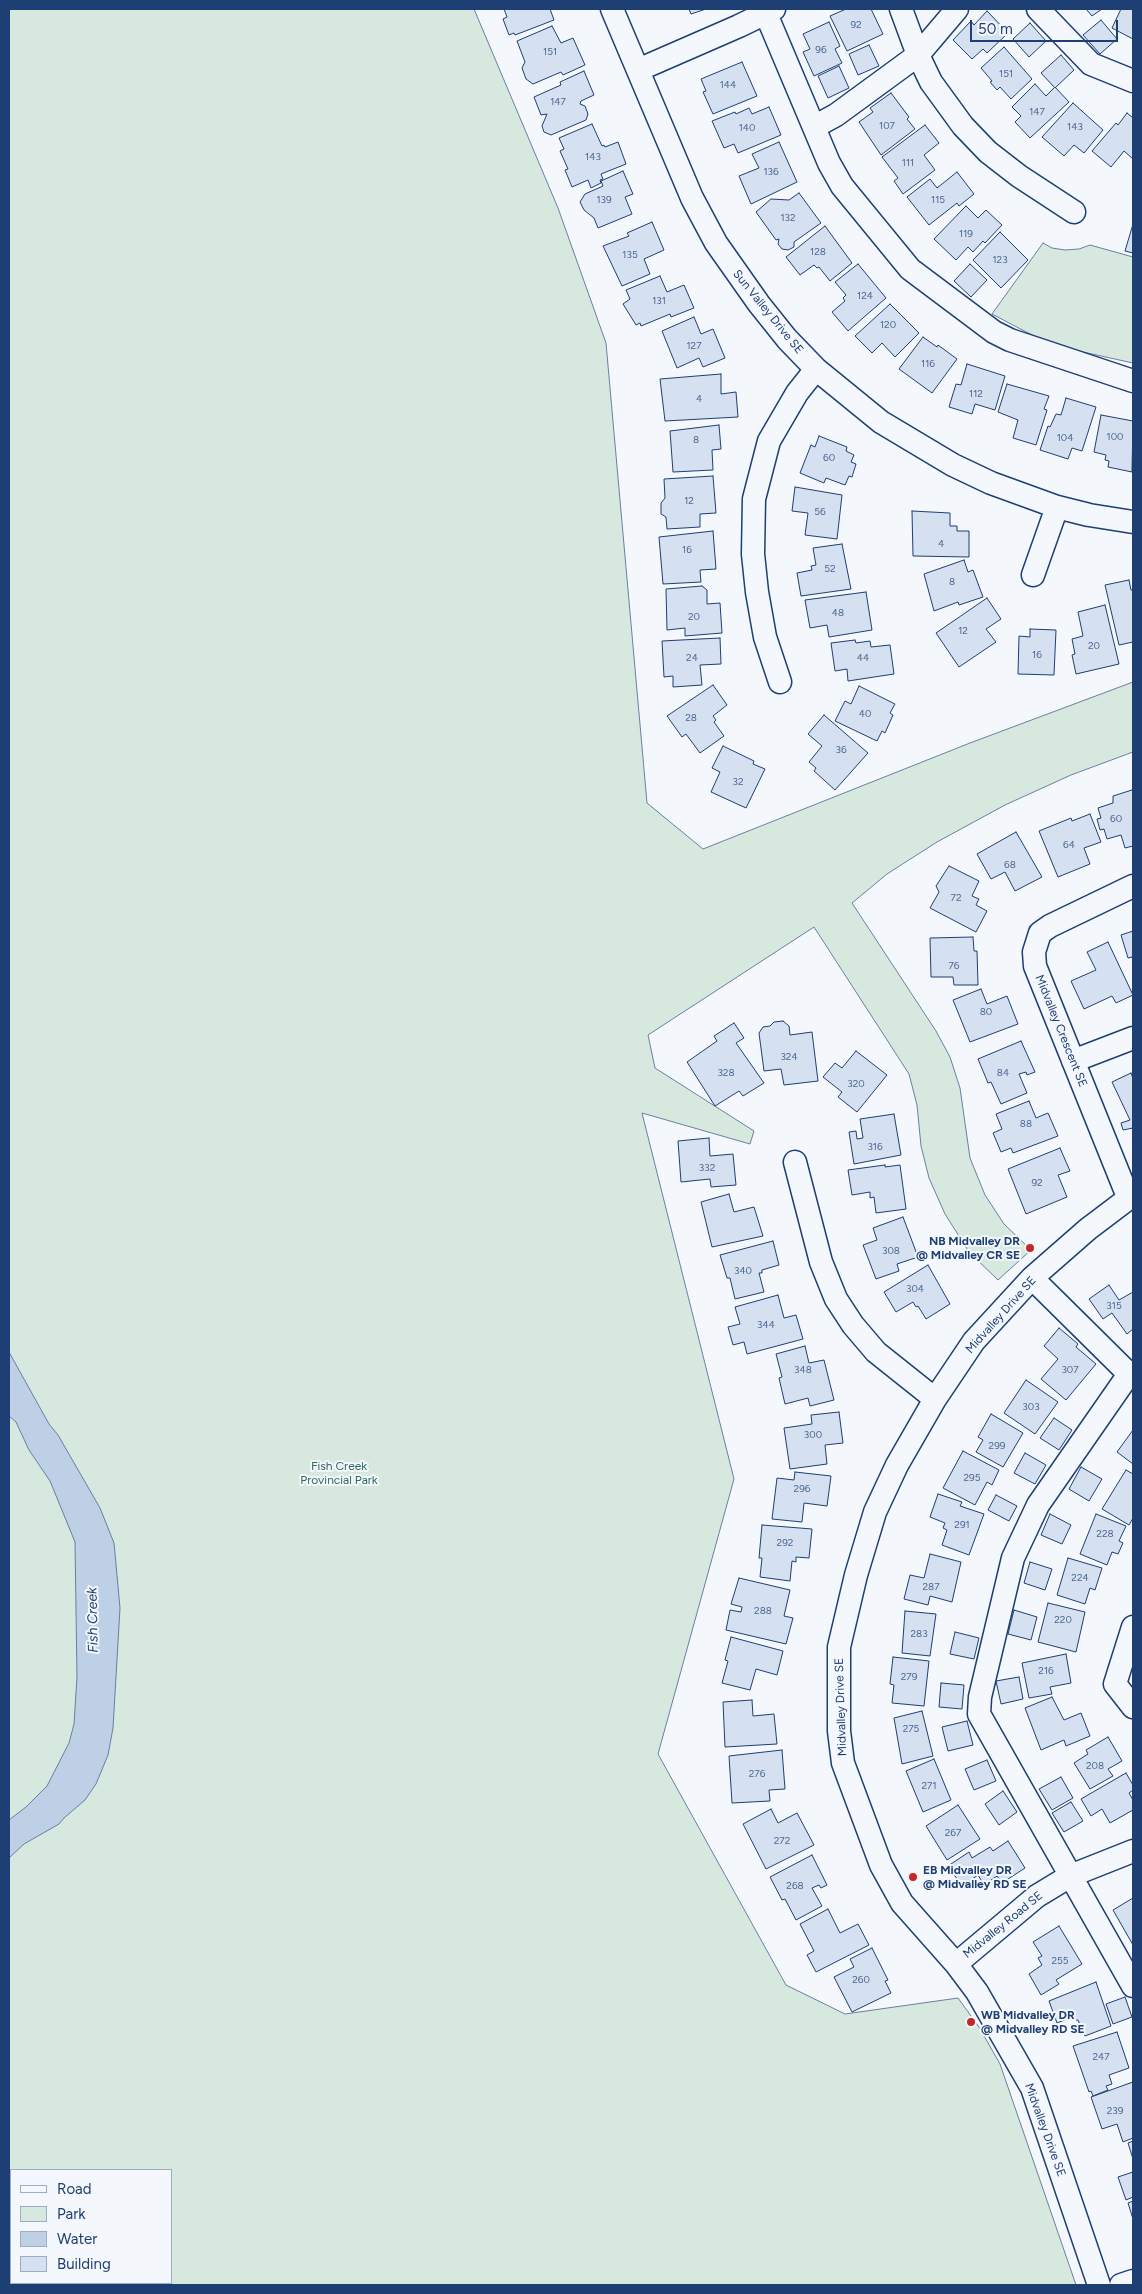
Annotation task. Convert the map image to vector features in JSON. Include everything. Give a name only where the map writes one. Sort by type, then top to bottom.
[{"type":"street","name":"Sun Valley Drive SE","points":[[612,9],[692,198],[716,243],[764,311],[787,339],[816,369],[861,407],[917,445],[991,483],[1057,507],[1089,515],[1133,522]]},
{"type":"street","points":[[901,9],[918,55],[944,100],[963,126],[988,152],[1019,176],[1074,212]]},
{"type":"street","points":[[814,127],[836,115],[918,55],[957,9]]},
{"type":"street","points":[[1038,9],[1091,64],[1133,81]]},
{"type":"street","points":[[638,70],[768,10],[829,164],[842,186],[910,269],[994,332],[1010,340],[1133,381]]},
{"type":"street","points":[[780,682],[765,637],[757,592],[753,554],[754,499],[769,441],[797,393],[816,369]]},
{"type":"street","points":[[1033,574],[1057,507]]},
{"type":"street","name":"Midvalley Crescent SE","points":[[1131,1196],[1073,1061],[1036,966],[1034,952],[1036,940],[1040,933],[1050,926],[1133,886]]},
{"type":"street","points":[[1073,1061],[1133,1038]]},
{"type":"street","points":[[795,1162],[822,1262],[836,1299],[853,1325],[876,1352],[934,1399]]},
{"type":"street","name":"Midvalley Drive SE","points":[[1099,2285],[1032,2088],[977,1992],[956,1964],[902,1903],[881,1866],[843,1763],[839,1731],[839,1647],[865,1541],[875,1512],[897,1465],[934,1399],[974,1341],[1032,1278],[1131,1196]]},
{"type":"street","points":[[1032,1278],[1131,1373],[1038,1506],[1014,1558],[980,1697],[979,1714],[1133,1986]]},
{"type":"street","points":[[1133,1626],[1114,1684],[1133,1707]]},
{"type":"street","name":"Midvalley Road SE","points":[[956,1964],[1037,1896],[1070,1876],[1133,1851]]},
{"type":"street","points":[[1121,2285],[1133,2281]]},
{"type":"green space","name":"Fish Creek Provincial Park","points":[[9,9],[474,9],[558,208],[606,343],[647,803],[703,849],[970,743],[1133,682],[1133,752],[1071,775],[1005,805],[937,842],[887,874],[852,903],[936,1031],[950,1057],[960,1088],[970,1158],[985,1195],[1004,1224],[1031,1250],[998,1280],[969,1252],[945,1214],[929,1178],[921,1146],[917,1105],[909,1074],[814,927],[648,1035],[655,1068],[754,1131],[750,1144],[642,1113],[734,1479],[658,1754],[786,1985],[845,2014],[958,1998],[979,2027],[1000,2064],[1076,2285],[9,2285]]},
{"type":"green space","points":[[1043,243],[1052,248],[1065,250],[1079,249],[1090,245],[1133,257],[1133,363],[1074,350],[1034,336],[992,314]]},
{"type":"water","name":"Fish Creek","points":[[9,1352],[49,1424],[58,1435],[100,1508],[114,1543],[120,1608],[113,1728],[108,1755],[96,1784],[85,1800],[59,1824],[24,1844],[9,1858],[9,1820],[26,1807],[47,1786],[69,1743],[74,1724],[77,1677],[75,1542],[50,1481],[29,1450],[16,1422],[9,1416]]},
{"type":"building","points":[[504,9],[550,9],[554,20],[515,35],[514,33],[509,35],[503,19],[507,17]]},
{"type":"building","points":[[689,9],[706,9],[691,14]]},
{"type":"building","points":[[846,9],[871,9],[883,34],[847,51],[830,16]]},
{"type":"building","points":[[1086,9],[1102,9],[1092,16]]},
{"type":"building","points":[[1121,9],[1133,9],[1133,39],[1112,28]]},
{"type":"building","points":[[987,11],[1008,33],[987,53],[983,49],[972,59],[953,40],[971,21],[974,25]]},
{"type":"building","points":[[1101,20],[1117,39],[1100,54],[1083,35]]},
{"type":"building","points":[[829,22],[840,46],[835,49],[842,63],[814,76],[803,52],[810,49],[803,34]]},
{"type":"building","points":[[1030,23],[1046,41],[1029,57],[1013,39]]},
{"type":"building","points":[[552,26],[561,43],[573,38],[585,65],[563,75],[561,72],[533,84],[526,79],[522,68],[525,62],[517,41]]},
{"type":"building","points":[[869,45],[879,66],[858,75],[849,54]]},
{"type":"building","points":[[1004,47],[1032,79],[1011,99],[1000,87],[997,90],[981,68]]},
{"type":"building","points":[[1061,55],[1074,70],[1055,88],[1041,73]]},
{"type":"building","points":[[742,62],[757,96],[713,114],[703,92],[706,91],[701,79]]},
{"type":"building","points":[[839,66],[849,88],[828,98],[818,76]]},
{"type":"building","points":[[584,71],[594,95],[581,101],[580,104],[585,106],[588,114],[586,120],[551,135],[544,132],[542,126],[547,114],[541,115],[534,97],[561,85],[560,82]]},
{"type":"building","points":[[1035,84],[1046,96],[1055,87],[1069,102],[1030,138],[1015,122],[1021,116],[1012,107]]},
{"type":"building","points":[[891,93],[909,117],[907,119],[915,129],[881,155],[859,122],[873,112],[870,108]]},
{"type":"building","points":[[1073,103],[1103,130],[1084,153],[1074,145],[1064,156],[1042,137]]},
{"type":"building","points":[[769,107],[781,135],[738,153],[734,144],[724,148],[712,121],[749,108],[752,114]]},
{"type":"building","points":[[1127,113],[1133,118],[1133,159],[1124,151],[1111,167],[1092,151],[1116,123],[1118,125]]},
{"type":"building","points":[[592,124],[602,146],[604,145],[605,147],[618,142],[626,164],[601,174],[603,179],[600,180],[601,183],[591,188],[588,180],[572,187],[565,170],[568,169],[560,151],[564,149],[559,138]]},
{"type":"building","points":[[925,125],[939,143],[924,155],[935,170],[903,194],[894,181],[898,178],[882,157]]},
{"type":"building","points":[[779,142],[797,182],[751,204],[739,176],[759,168],[752,154]]},
{"type":"building","points":[[623,171],[633,194],[625,197],[632,214],[598,228],[594,218],[584,210],[580,202],[585,194],[603,186],[601,181]]},
{"type":"building","points":[[957,172],[974,194],[959,206],[957,203],[929,225],[907,197],[930,179],[937,188]]},
{"type":"building","points":[[799,193],[821,223],[794,242],[794,247],[788,250],[782,249],[778,244],[779,239],[776,240],[756,212],[771,199],[789,200]]},
{"type":"building","points":[[966,206],[978,218],[986,210],[1002,225],[985,243],[983,241],[973,252],[968,247],[956,260],[934,239]]},
{"type":"building","points":[[652,222],[664,250],[644,259],[650,274],[622,286],[603,246],[629,236],[627,233]]},
{"type":"building","points":[[1133,224],[1133,253],[1125,251]]},
{"type":"building","points":[[825,226],[852,263],[830,281],[819,267],[817,268],[814,265],[800,275],[786,257]]},
{"type":"building","points":[[1000,232],[1028,260],[1001,288],[973,260]]},
{"type":"building","points":[[858,264],[886,298],[848,331],[832,312],[845,301],[843,298],[846,295],[835,282]]},
{"type":"building","points":[[970,264],[987,280],[971,297],[954,281]]},
{"type":"building","points":[[660,276],[667,292],[684,285],[694,308],[671,317],[670,314],[641,326],[640,323],[636,325],[623,304],[630,299],[626,290]]},
{"type":"building","points":[[890,304],[919,333],[895,357],[882,343],[872,353],[855,336]]},
{"type":"building","points":[[694,317],[701,334],[713,329],[725,358],[703,367],[699,358],[677,368],[662,331]]},
{"type":"building","points":[[923,337],[957,359],[932,393],[899,369]]},
{"type":"building","points":[[967,364],[1005,376],[995,410],[975,404],[972,414],[949,407],[956,384],[961,385]]},
{"type":"building","points":[[721,374],[721,394],[736,392],[738,417],[665,421],[660,379]]},
{"type":"building","points":[[1007,384],[1049,396],[1044,409],[1047,410],[1036,445],[1013,438],[1018,420],[998,412]]},
{"type":"building","points":[[1066,398],[1096,407],[1082,451],[1072,448],[1068,459],[1040,450],[1048,426],[1050,427],[1056,414],[1061,415]]},
{"type":"building","points":[[1101,415],[1133,421],[1132,472],[1108,467],[1109,461],[1105,460],[1106,455],[1094,452]]},
{"type":"building","points":[[719,425],[721,449],[712,450],[713,470],[673,472],[670,431]]},
{"type":"building","points":[[819,436],[847,447],[846,451],[854,455],[851,462],[856,464],[852,477],[849,476],[845,485],[826,478],[824,483],[800,473],[811,445],[815,447]]},
{"type":"building","points":[[713,476],[716,513],[700,514],[700,527],[667,529],[666,517],[661,514],[661,503],[665,498],[664,479]]},
{"type":"building","points":[[795,487],[842,495],[837,539],[805,535],[808,513],[792,511]]},
{"type":"building","points":[[912,511],[950,513],[950,526],[957,526],[957,531],[969,531],[969,557],[913,556]]},
{"type":"building","points":[[713,531],[716,569],[700,570],[701,582],[663,584],[659,537]]},
{"type":"building","points":[[842,544],[851,589],[801,596],[797,573],[812,570],[811,566],[816,565],[813,548]]},
{"type":"building","points":[[964,560],[968,572],[973,570],[983,597],[959,605],[958,602],[934,611],[924,574]]},
{"type":"building","points":[[1129,580],[1131,590],[1133,590],[1133,642],[1119,645],[1105,585]]},
{"type":"building","points":[[702,586],[707,590],[707,604],[720,603],[722,633],[685,636],[685,628],[667,630],[666,589]]},
{"type":"building","points":[[866,592],[872,630],[829,637],[827,625],[810,628],[805,600]]},
{"type":"building","points":[[987,598],[1001,619],[986,629],[996,642],[959,667],[936,633]]},
{"type":"building","points":[[1105,605],[1119,664],[1076,674],[1072,655],[1075,654],[1072,639],[1083,636],[1078,612]]},
{"type":"building","points":[[1030,629],[1056,630],[1054,675],[1018,674],[1019,636],[1030,637]]},
{"type":"building","points":[[720,638],[721,664],[700,665],[702,685],[673,687],[673,676],[664,677],[662,641]]},
{"type":"building","points":[[855,640],[856,643],[870,641],[871,647],[890,645],[894,674],[848,681],[847,669],[835,671],[831,643]]},
{"type":"building","points":[[713,685],[727,705],[713,716],[716,720],[714,722],[724,736],[700,753],[686,734],[682,737],[667,716]]},
{"type":"building","points":[[859,686],[895,704],[890,713],[893,715],[885,733],[882,731],[877,741],[835,721],[845,701],[851,704]]},
{"type":"building","points":[[824,715],[868,753],[835,790],[814,771],[816,768],[809,762],[822,746],[808,734]]},
{"type":"building","points":[[723,746],[754,761],[753,764],[765,769],[746,808],[711,792],[720,772],[712,768]]},
{"type":"building","points":[[1132,790],[1133,846],[1125,848],[1121,835],[1107,839],[1104,829],[1100,830],[1097,819],[1101,818],[1098,808],[1113,803],[1113,796]]},
{"type":"building","points":[[1090,814],[1101,842],[1084,848],[1090,864],[1058,877],[1039,831],[1071,818],[1072,821]]},
{"type":"building","points":[[1016,832],[1042,877],[1015,891],[1005,872],[991,879],[977,854]]},
{"type":"building","points":[[949,866],[979,881],[972,896],[979,899],[976,905],[987,911],[976,932],[930,908],[939,892],[936,886]]},
{"type":"building","points":[[1133,931],[1133,961],[1132,957],[1128,958],[1121,935]]},
{"type":"building","points":[[973,937],[974,951],[977,951],[978,985],[954,985],[953,977],[931,977],[930,938]]},
{"type":"building","points":[[1108,942],[1133,995],[1116,1003],[1112,996],[1084,1009],[1071,981],[1096,970],[1087,952]]},
{"type":"building","points":[[981,989],[987,1004],[1007,996],[1018,1024],[970,1042],[953,1000]]},
{"type":"building","points":[[783,1021],[789,1026],[790,1035],[812,1032],[818,1081],[784,1085],[781,1069],[764,1071],[759,1033],[763,1027],[770,1026],[774,1022]]},
{"type":"building","points":[[734,1023],[744,1038],[736,1043],[764,1083],[743,1096],[739,1091],[715,1106],[687,1062],[717,1041],[714,1036]]},
{"type":"building","points":[[1021,1041],[1035,1072],[1027,1075],[1026,1072],[1019,1074],[1027,1093],[1001,1104],[991,1082],[988,1083],[978,1059]]},
{"type":"building","points":[[856,1051],[887,1075],[857,1112],[838,1097],[842,1092],[823,1077],[835,1063],[842,1068]]},
{"type":"building","points":[[1131,1073],[1133,1078],[1133,1128],[1123,1130],[1121,1123],[1130,1120],[1112,1082]]},
{"type":"building","points":[[1029,1101],[1036,1118],[1048,1113],[1058,1136],[1013,1153],[1011,1148],[1001,1152],[993,1133],[1002,1129],[996,1114]]},
{"type":"building","points":[[894,1114],[901,1155],[854,1164],[849,1132],[856,1131],[857,1139],[863,1138],[860,1119]]},
{"type":"building","points":[[709,1138],[710,1156],[733,1154],[736,1185],[711,1187],[710,1179],[681,1182],[678,1141]]},
{"type":"building","points":[[1060,1148],[1070,1171],[1058,1175],[1067,1197],[1026,1214],[1008,1169]]},
{"type":"building","points":[[885,1165],[885,1167],[900,1165],[906,1209],[876,1213],[874,1197],[870,1198],[870,1192],[852,1195],[848,1170]]},
{"type":"building","points":[[729,1194],[734,1212],[754,1207],[763,1236],[712,1247],[701,1202]]},
{"type":"building","points":[[903,1217],[918,1257],[897,1264],[899,1271],[876,1279],[863,1245],[877,1240],[873,1228]]},
{"type":"building","points":[[773,1241],[779,1265],[762,1270],[762,1273],[759,1273],[764,1292],[735,1299],[730,1278],[727,1278],[720,1255]]},
{"type":"building","points":[[928,1265],[950,1304],[926,1319],[918,1306],[916,1307],[913,1302],[896,1312],[884,1292]]},
{"type":"building","points":[[1109,1285],[1119,1300],[1133,1292],[1133,1329],[1127,1334],[1112,1313],[1103,1319],[1089,1299]]},
{"type":"building","points":[[778,1295],[784,1318],[796,1315],[803,1339],[747,1354],[744,1342],[733,1345],[728,1327],[740,1324],[735,1307]]},
{"type":"building","points":[[1059,1328],[1078,1344],[1076,1347],[1096,1364],[1066,1400],[1041,1379],[1058,1359],[1044,1346]]},
{"type":"building","points":[[805,1346],[809,1363],[824,1360],[834,1400],[810,1406],[808,1398],[785,1404],[779,1378],[782,1377],[776,1354]]},
{"type":"building","points":[[1026,1380],[1058,1402],[1035,1434],[1004,1413]]},
{"type":"building","points":[[839,1412],[843,1443],[825,1445],[827,1464],[790,1469],[784,1428],[812,1424],[811,1415]]},
{"type":"building","points":[[991,1414],[1023,1433],[1003,1467],[976,1452],[983,1440],[978,1437]]},
{"type":"building","points":[[1054,1418],[1072,1430],[1059,1450],[1040,1438]]},
{"type":"building","points":[[1133,1430],[1133,1464],[1117,1452]]},
{"type":"building","points":[[963,1451],[999,1470],[992,1485],[987,1482],[975,1505],[943,1488]]},
{"type":"building","points":[[1025,1453],[1046,1465],[1035,1484],[1014,1473]]},
{"type":"building","points":[[1081,1467],[1102,1479],[1089,1501],[1069,1489]]},
{"type":"building","points":[[1126,1470],[1133,1474],[1133,1518],[1129,1525],[1102,1509]]},
{"type":"building","points":[[795,1472],[831,1476],[827,1506],[804,1503],[802,1522],[772,1519],[777,1478],[794,1480]]},
{"type":"building","points":[[938,1494],[962,1502],[960,1506],[984,1514],[969,1555],[942,1545],[947,1530],[943,1528],[945,1523],[930,1517]]},
{"type":"building","points":[[996,1495],[1017,1506],[1009,1521],[988,1510]]},
{"type":"building","points":[[1050,1514],[1071,1525],[1062,1544],[1041,1535]]},
{"type":"building","points":[[1096,1514],[1126,1526],[1119,1541],[1123,1543],[1118,1554],[1112,1552],[1107,1565],[1080,1554]]},
{"type":"building","points":[[762,1525],[812,1529],[809,1558],[796,1557],[796,1562],[792,1561],[790,1581],[760,1577],[762,1558],[759,1558]]},
{"type":"building","points":[[930,1554],[961,1562],[952,1602],[930,1596],[928,1605],[904,1599],[910,1575],[924,1578]]},
{"type":"building","points":[[1068,1558],[1102,1568],[1095,1590],[1090,1588],[1085,1604],[1057,1595]]},
{"type":"building","points":[[1030,1562],[1052,1569],[1045,1590],[1024,1583]]},
{"type":"building","points":[[739,1578],[790,1590],[784,1616],[793,1618],[786,1644],[726,1630],[730,1610],[741,1612],[742,1607],[731,1604]]},
{"type":"building","points":[[1048,1603],[1085,1612],[1076,1652],[1038,1642]]},
{"type":"building","points":[[1014,1610],[1037,1617],[1031,1640],[1008,1634]]},
{"type":"building","points":[[905,1611],[936,1614],[930,1656],[902,1653]]},
{"type":"building","points":[[955,1632],[979,1638],[974,1659],[950,1654]]},
{"type":"building","points":[[731,1637],[783,1651],[777,1675],[756,1669],[750,1690],[722,1683],[728,1661],[725,1660]]},
{"type":"building","points":[[1066,1654],[1071,1683],[1050,1687],[1052,1694],[1029,1698],[1022,1663]]},
{"type":"building","points":[[893,1657],[929,1661],[924,1706],[892,1703],[894,1685],[890,1684]]},
{"type":"building","points":[[1019,1677],[1023,1699],[1001,1704],[996,1681]]},
{"type":"building","points":[[941,1683],[964,1685],[962,1709],[939,1707]]},
{"type":"building","points":[[1052,1697],[1064,1720],[1081,1713],[1090,1736],[1066,1746],[1064,1740],[1041,1750],[1025,1708]]},
{"type":"building","points":[[752,1700],[753,1716],[774,1714],[777,1744],[725,1747],[723,1702]]},
{"type":"building","points":[[922,1711],[933,1756],[902,1764],[894,1718]]},
{"type":"building","points":[[967,1721],[973,1745],[948,1751],[942,1727]]},
{"type":"building","points":[[1108,1737],[1122,1761],[1108,1769],[1113,1776],[1090,1789],[1074,1763],[1088,1754],[1086,1750]]},
{"type":"building","points":[[782,1750],[785,1789],[769,1790],[770,1801],[732,1803],[729,1756]]},
{"type":"building","points":[[934,1759],[951,1800],[923,1812],[906,1771]]},
{"type":"building","points":[[987,1760],[996,1781],[974,1790],[965,1769]]},
{"type":"building","points":[[1126,1773],[1133,1785],[1133,1790],[1129,1793],[1133,1800],[1133,1810],[1110,1823],[1102,1809],[1091,1816],[1081,1799]]},
{"type":"building","points":[[1061,1777],[1073,1798],[1052,1810],[1039,1789]]},
{"type":"building","points":[[1003,1791],[1017,1812],[999,1825],[985,1804]]},
{"type":"building","points":[[1071,1802],[1083,1821],[1064,1832],[1052,1813]]},
{"type":"building","points":[[958,1805],[980,1839],[947,1860],[926,1826]]},
{"type":"building","points":[[771,1809],[778,1823],[797,1813],[814,1845],[766,1869],[743,1824]]},
{"type":"building","points":[[1008,1841],[1025,1868],[1002,1883],[997,1876],[984,1885],[978,1875],[962,1886],[948,1866],[969,1852],[972,1858],[990,1847],[993,1851]]},
{"type":"building","points":[[812,1855],[827,1885],[821,1888],[819,1885],[812,1888],[822,1906],[796,1920],[785,1899],[782,1900],[770,1877]]},
{"type":"building","points":[[1133,1898],[1133,1945],[1113,1910]]},
{"type":"building","points":[[828,1909],[840,1933],[858,1924],[869,1945],[816,1972],[807,1955],[814,1951],[800,1924]]},
{"type":"building","points":[[1059,1926],[1082,1964],[1056,1980],[1059,1984],[1041,1995],[1029,1974],[1042,1965],[1038,1958],[1042,1956],[1033,1942]]},
{"type":"building","points":[[872,1948],[888,1980],[885,1981],[891,1993],[852,2012],[834,1977],[854,1967],[850,1959]]},
{"type":"building","points":[[1096,1982],[1111,2026],[1085,2036],[1078,2020],[1074,2016],[1057,2023],[1049,2001]]},
{"type":"building","points":[[1125,1997],[1132,2017],[1113,2024],[1106,2004]]},
{"type":"building","points":[[1117,2032],[1129,2068],[1109,2075],[1112,2084],[1106,2086],[1108,2090],[1093,2096],[1091,2091],[1089,2092],[1073,2046]]},
{"type":"building","points":[[1133,2082],[1133,2138],[1123,2142],[1117,2124],[1102,2129],[1091,2097]]},
{"type":"building","points":[[1133,2141],[1133,2159],[1128,2143]]},
{"type":"building","points":[[1133,2172],[1133,2197],[1126,2200],[1118,2177]]},
{"type":"building","points":[[1133,2201],[1133,2219],[1128,2203]]},
{"type":"place","name":"NB Midvalley DR @ Midvalley CR SE","points":[[1030,1248]]},
{"type":"place","name":"EB Midvalley DR @ Midvalley RD SE","points":[[913,1877]]},
{"type":"place","name":"WB Midvalley DR @ Midvalley RD SE","points":[[971,2022]]}]
